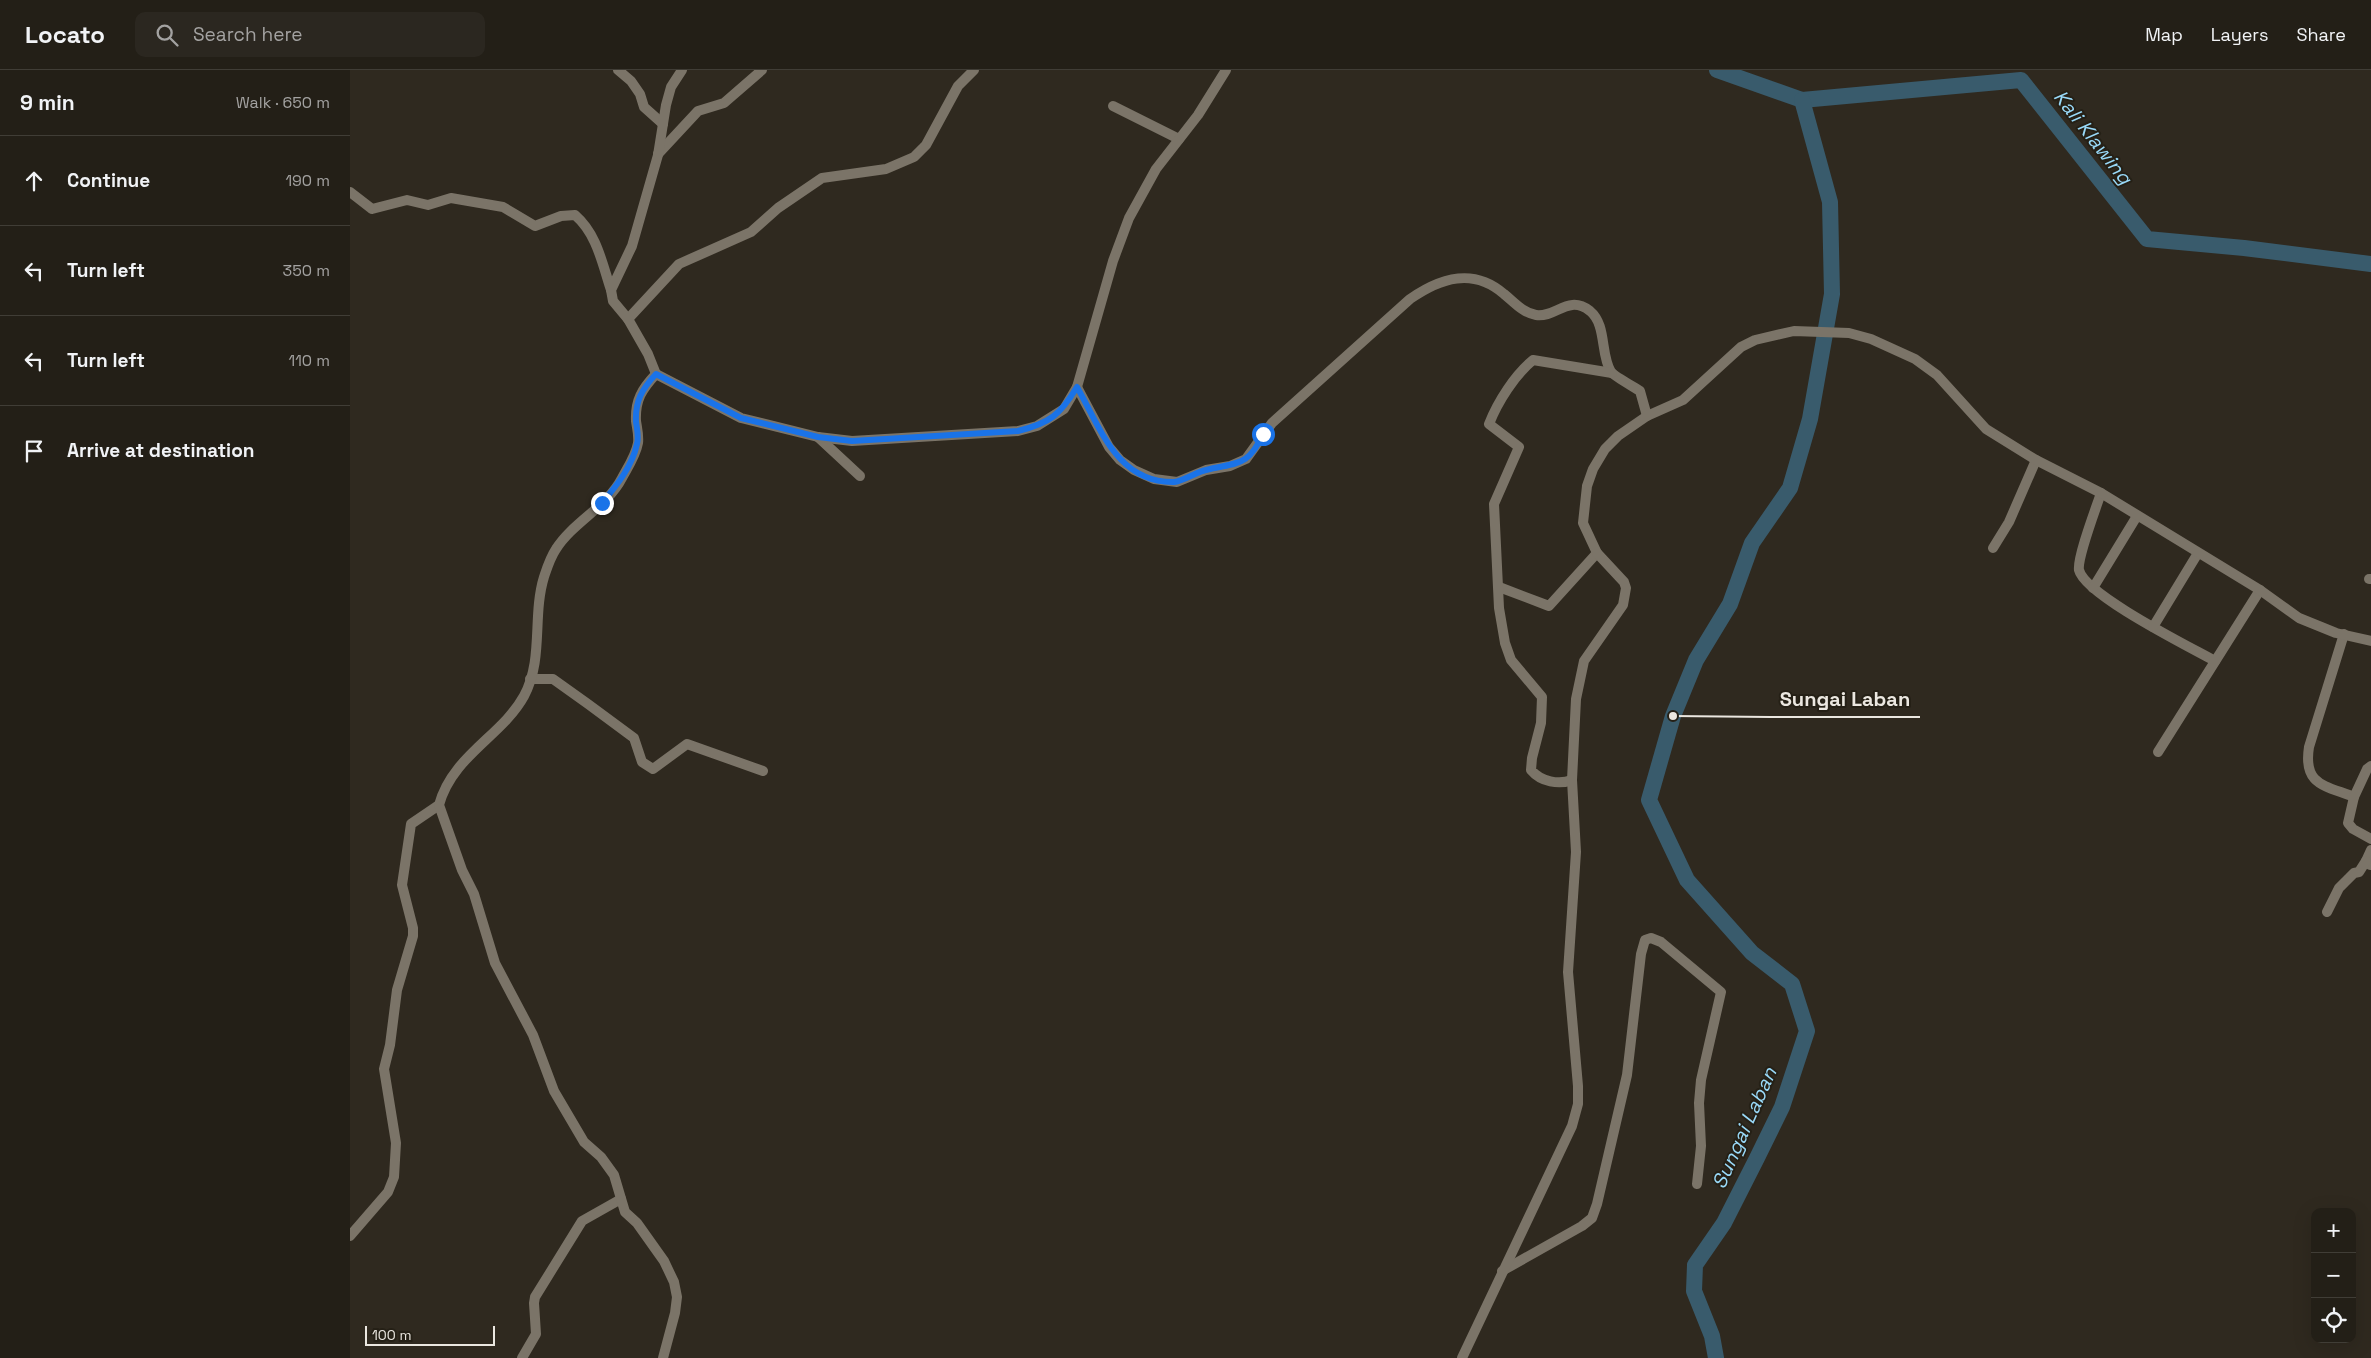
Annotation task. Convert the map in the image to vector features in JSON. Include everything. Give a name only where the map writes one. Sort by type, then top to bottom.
[{"type":"street","points":[[618,70],[631,81],[640,94],[644,107],[662,124]]},
{"type":"street","points":[[611,290],[632,246],[658,155],[662,124],[671,87],[682,70]]},
{"type":"street","points":[[658,155],[698,111],[724,103],[762,70]]},
{"type":"street","points":[[628,319],[679,264],[752,232],[778,208],[822,178],[886,169],[914,157],[926,145],[958,86],[974,70]]},
{"type":"street","points":[[350,192],[372,209],[407,200],[428,205],[451,198],[503,207],[535,226],[561,216],[574,215],[583,222],[597,243],[613,301],[628,319],[648,354],[656,374],[741,418],[818,437],[852,441],[1018,431],[1037,426],[1064,409],[1077,387],[1121,235],[1146,185],[1198,115],[1226,70]]},
{"type":"street","points":[[1113,106],[1179,139]]},
{"type":"street","points":[[1077,387],[1109,447],[1120,460],[1134,470],[1154,479],[1177,482],[1206,470],[1230,466],[1246,459],[1272,423],[1396,310],[1426,288],[1456,278],[1476,280],[1492,286],[1520,308],[1534,315],[1546,314],[1570,304],[1589,310],[1599,323],[1606,356],[1612,373]]},
{"type":"street","points":[[1462,1358],[1572,1126],[1578,1104],[1568,972],[1576,852],[1572,780],[1576,700],[1583,666],[1588,654],[1623,605],[1626,588],[1624,582],[1597,553],[1583,523],[1587,486],[1593,469],[1605,449],[1618,436],[1647,416],[1683,400],[1741,347],[1761,339],[1794,331],[1849,333],[1871,339],[1916,359],[1937,375],[1986,429],[2036,460],[2101,493],[2260,590],[2288,611],[2310,624],[2371,641]]},
{"type":"street","points":[[1572,780],[1561,784],[1536,775],[1531,770],[1532,758],[1541,723],[1542,697],[1508,655],[1501,622],[1494,504],[1519,447],[1489,425],[1499,404],[1518,376],[1533,360],[1612,373],[1640,391],[1647,416]]},
{"type":"street","points":[[350,1236],[388,1192],[394,1177],[396,1143],[384,1069],[390,1045],[397,990],[413,936],[413,928],[402,885],[411,824],[439,805],[445,789],[462,762],[514,710],[524,696],[530,679],[537,645],[540,596],[550,562],[563,540],[602,503],[621,480],[638,443],[637,402],[641,390],[656,374]]},
{"type":"street","points":[[818,437],[860,476]]},
{"type":"street","points":[[1993,548],[2009,522],[2036,460]]},
{"type":"street","points":[[2101,493],[2079,565],[2082,577],[2118,607],[2215,661]]},
{"type":"street","points":[[2093,588],[2137,516]]},
{"type":"street","points":[[1499,587],[1550,606],[1597,553]]},
{"type":"street","points":[[2153,627],[2198,553]]},
{"type":"street","points":[[2158,752],[2260,590]]},
{"type":"street","points":[[2344,634],[2307,759],[2308,770],[2314,778],[2354,797]]},
{"type":"street","points":[[530,679],[553,679],[588,704],[634,738],[642,762],[653,769],[687,744],[763,771]]},
{"type":"street","points":[[2371,766],[2367,769],[2354,797],[2349,825],[2371,839]]},
{"type":"street","points":[[439,805],[462,870],[474,894],[494,963],[533,1035],[554,1091],[584,1142],[601,1157],[614,1175],[625,1212],[638,1223],[664,1261],[674,1282],[677,1297],[675,1313],[663,1358]]},
{"type":"street","points":[[2327,912],[2340,885],[2354,872],[2359,872],[2368,863],[2371,850]]},
{"type":"street","points":[[1502,1271],[1582,1226],[1592,1218],[1597,1204],[1627,1075],[1641,954],[1645,940],[1651,938],[1661,942],[1721,992],[1701,1080],[1699,1103],[1701,1146],[1697,1184]]},
{"type":"street","points":[[522,1358],[536,1334],[535,1296],[582,1220],[621,1199]]},
{"type":"waterway","name":"Kali Klawing","points":[[1717,70],[1802,100],[2021,80],[2147,239],[2244,248],[2371,264]]},
{"type":"waterway","name":"Sungai Laban","points":[[1716,1358],[1712,1336],[1694,1291],[1695,1265],[1724,1223],[1782,1107],[1807,1031],[1792,984],[1752,953],[1687,880],[1649,800],[1673,716],[1696,660],[1730,604],[1752,543],[1790,488],[1810,419],[1832,294],[1830,202],[1802,100]]},
{"type":"place","name":"Sungai Laban","points":[[1673,716]]},
{"type":"route","points":[[602,503],[621,480],[635,453],[638,443],[637,402],[641,390],[656,374],[741,418],[818,437],[852,441],[1018,431],[1037,426],[1064,409],[1077,387],[1109,447],[1120,460],[1134,470],[1154,479],[1165,481],[1177,482],[1206,470],[1230,466],[1246,459],[1258,445],[1263,434]]}]
